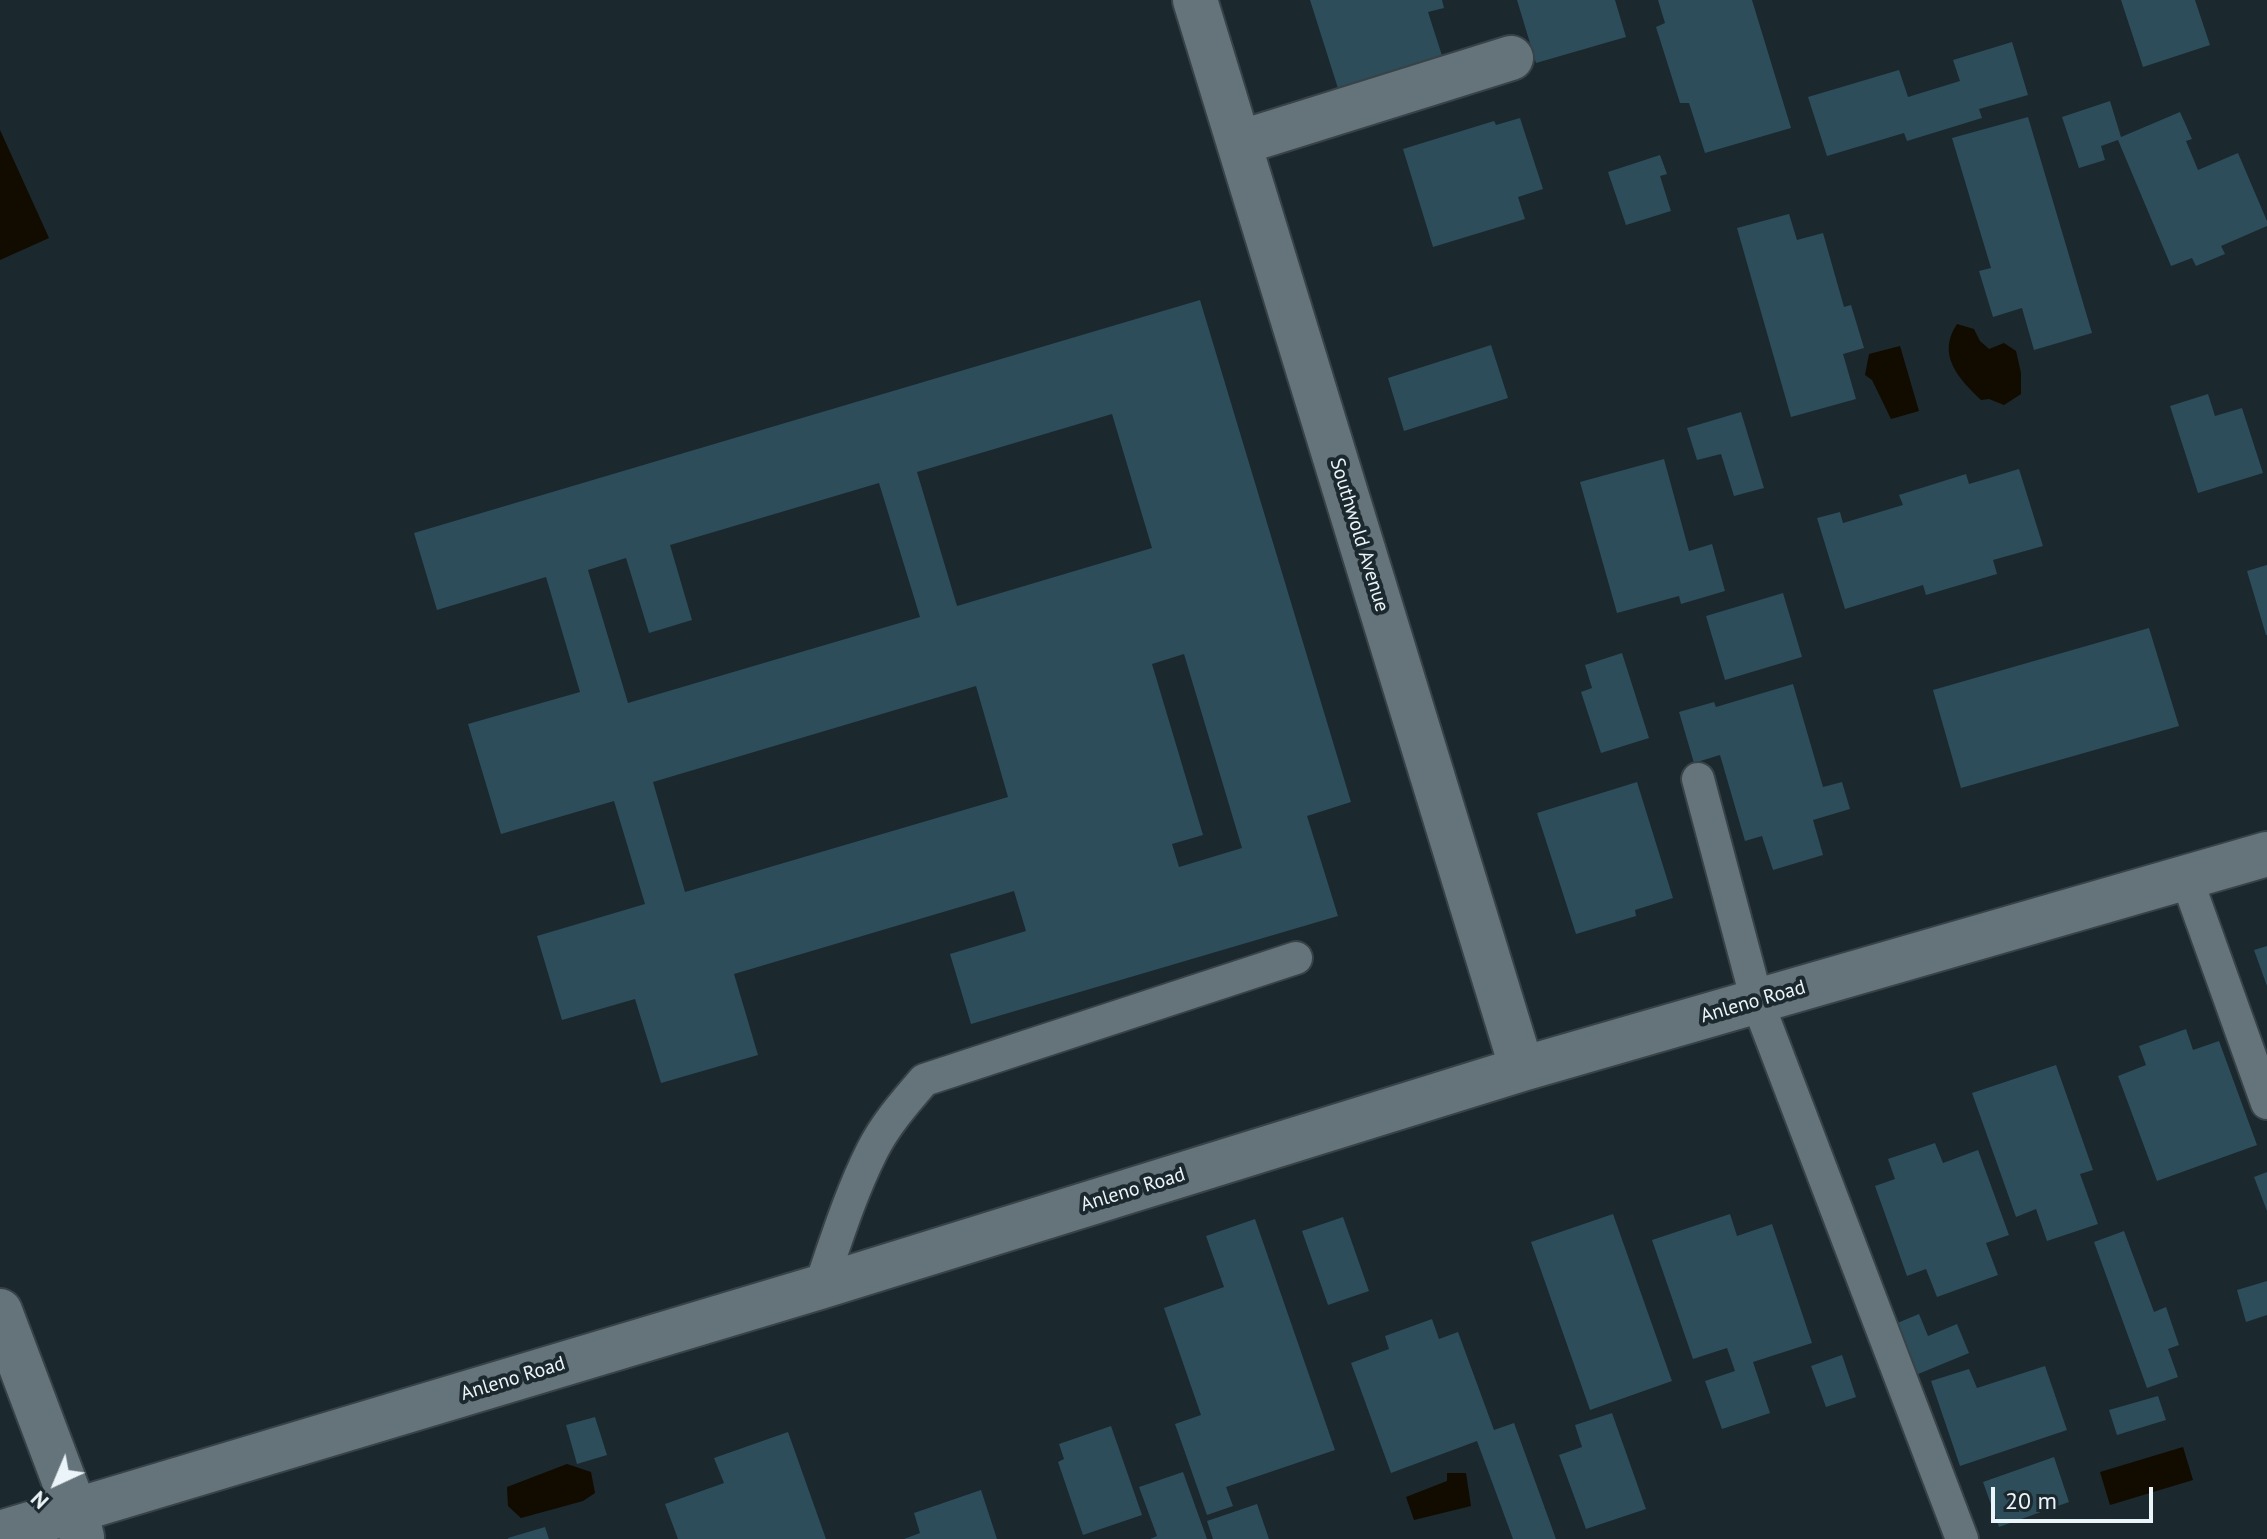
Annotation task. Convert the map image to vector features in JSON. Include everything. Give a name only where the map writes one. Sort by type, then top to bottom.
[{"type":"street","name":"Southwold Avenue","points":[[1195,0],[1522,1069]]},
{"type":"street","points":[[1239,143],[1511,58]]},
{"type":"street","name":"Anleno Road","points":[[0,1533],[79,1524],[820,1287],[1522,1069],[2267,854]]},
{"type":"street","points":[[0,1311],[79,1524]]},
{"type":"lane","points":[[1698,779],[1757,1001],[1962,1539]]},
{"type":"lane","points":[[2186,877],[2267,1103]]},
{"type":"lane","points":[[820,1287],[852,1196],[873,1149],[899,1108],[924,1080],[1296,958]]},
{"type":"shaded area","points":[[0,130],[49,238],[0,260]]},
{"type":"shaded area","points":[[1957,324],[1974,329],[1989,349],[2004,343],[2016,351],[2021,373],[2021,394],[2004,405],[1989,399],[1981,400],[1965,384],[1950,356],[1951,335]]},
{"type":"shaded area","points":[[1900,346],[1919,411],[1891,419],[1872,380],[1865,375],[1869,354]]},
{"type":"shaded area","points":[[2183,1447],[2193,1480],[2110,1505],[2100,1472]]},
{"type":"shaded area","points":[[567,1464],[591,1472],[595,1493],[583,1501],[521,1518],[508,1506],[507,1487]]},
{"type":"shaded area","points":[[1447,1473],[1466,1473],[1471,1506],[1414,1520],[1406,1497],[1447,1481]]},
{"type":"building","points":[[1310,0],[1442,0],[1444,8],[1428,12],[1446,68],[1342,101]]},
{"type":"building","points":[[1517,0],[1615,0],[1626,37],[1536,63]]},
{"type":"building","points":[[1658,0],[1752,0],[1791,128],[1705,153],[1689,103],[1680,103],[1656,27],[1665,23]]},
{"type":"building","points":[[2121,0],[2195,0],[2210,45],[2143,67]]},
{"type":"building","points":[[2012,42],[2028,95],[1979,109],[1982,118],[1907,141],[1904,133],[1827,156],[1808,97],[1899,70],[1908,97],[1960,81],[1953,60]]},
{"type":"building","points":[[2110,101],[2121,137],[2180,112],[2192,139],[2186,141],[2198,170],[2238,153],[2267,226],[2221,246],[2225,254],[2196,266],[2192,258],[2171,266],[2118,140],[2101,146],[2105,160],[2079,168],[2062,117]]},
{"type":"building","points":[[2028,117],[2092,333],[2034,350],[2022,308],[1993,317],[1979,271],[1991,268],[1952,138]]},
{"type":"building","points":[[1520,118],[1543,189],[1518,197],[1525,219],[1433,247],[1403,149],[1494,121],[1496,125]]},
{"type":"building","points":[[1660,155],[1667,174],[1660,176],[1671,211],[1626,225],[1608,172]]},
{"type":"building","points":[[1789,214],[1797,240],[1823,233],[1844,307],[1851,305],[1864,348],[1843,354],[1856,399],[1791,417],[1737,228]]},
{"type":"building","points":[[1200,300],[1351,802],[1307,816],[1338,916],[971,1024],[950,954],[1026,931],[1014,891],[734,974],[758,1055],[661,1083],[635,999],[562,1020],[537,936],[645,904],[614,801],[501,834],[468,724],[580,692],[546,577],[437,610],[414,533]],"holes":[[[1112,414],[1152,548],[957,606],[917,472]],[[879,483],[920,617],[628,703],[588,570],[626,558],[649,633],[692,620],[670,545]],[[1184,654],[1242,848],[1179,867],[1172,844],[1203,835],[1152,664]],[[976,686],[1008,797],[685,892],[653,782]]]},
{"type":"building","points":[[1491,345],[1508,398],[1404,431],[1388,378]]},
{"type":"building","points":[[2208,394],[2215,416],[2242,408],[2263,473],[2198,493],[2170,406]]},
{"type":"building","points":[[1741,412],[1764,488],[1734,496],[1721,454],[1697,460],[1687,428]]},
{"type":"building","points":[[1664,459],[1689,551],[1712,544],[1725,591],[1681,604],[1679,596],[1617,613],[1580,482]]},
{"type":"building","points":[[2019,469],[2043,546],[1993,560],[1997,574],[1926,595],[1923,585],[1845,609],[1817,518],[1840,512],[1843,523],[1903,505],[1899,495],[1966,474],[1969,484]]},
{"type":"building","points":[[2267,565],[2267,635],[2266,635],[2247,571]]},
{"type":"building","points":[[1783,593],[1802,657],[1725,680],[1706,616]]},
{"type":"building","points":[[2149,628],[2179,726],[1961,788],[1933,690]]},
{"type":"building","points":[[1622,653],[1649,738],[1601,753],[1581,692],[1592,688],[1585,665]]},
{"type":"building","points":[[1793,684],[1823,787],[1842,782],[1850,809],[1813,820],[1823,855],[1773,870],[1762,836],[1745,841],[1720,755],[1694,763],[1679,712],[1714,702],[1716,707]]},
{"type":"building","points":[[1637,782],[1673,898],[1635,910],[1636,916],[1576,934],[1537,813]]},
{"type":"building","points":[[2267,946],[2267,986],[2254,950]]},
{"type":"building","points":[[2186,1029],[2193,1050],[2219,1041],[2257,1145],[2157,1181],[2118,1076],[2146,1065],[2139,1046]]},
{"type":"building","points":[[2056,1065],[2093,1170],[2080,1174],[2098,1224],[2047,1241],[2036,1209],[2016,1217],[1972,1093]]},
{"type":"building","points":[[1935,1143],[1943,1163],[1978,1150],[2009,1235],[1986,1243],[1998,1275],[1937,1297],[1926,1269],[1907,1276],[1875,1186],[1895,1179],[1888,1159]]},
{"type":"building","points":[[2267,1172],[2267,1211],[2254,1177]]},
{"type":"building","points":[[1613,1214],[1672,1381],[1590,1410],[1531,1242]]},
{"type":"building","points":[[1730,1214],[1737,1236],[1772,1224],[1812,1343],[1753,1362],[1770,1413],[1722,1429],[1705,1381],[1735,1371],[1727,1348],[1693,1359],[1652,1240]]},
{"type":"building","points":[[1343,1217],[1369,1291],[1328,1305],[1302,1231]]},
{"type":"building","points":[[1255,1219],[1335,1450],[1226,1487],[1233,1506],[1207,1515],[1175,1424],[1201,1415],[1164,1308],[1224,1287],[1206,1236]]},
{"type":"building","points":[[2124,1231],[2154,1312],[2166,1307],[2179,1345],[2168,1349],[2178,1377],[2147,1388],[2094,1242]]},
{"type":"building","points":[[2267,1281],[2267,1315],[2246,1322],[2237,1290]]},
{"type":"building","points":[[1919,1314],[1928,1336],[1957,1324],[1969,1353],[1911,1377],[1890,1326]]},
{"type":"building","points":[[1432,1319],[1439,1339],[1458,1332],[1494,1430],[1514,1423],[1556,1539],[1513,1539],[1477,1441],[1391,1473],[1351,1363],[1389,1349],[1385,1336]]},
{"type":"building","points":[[1842,1355],[1856,1397],[1826,1407],[1811,1366]]},
{"type":"building","points":[[2045,1366],[2067,1430],[1960,1466],[1931,1381],[1969,1369],[1977,1388]]},
{"type":"building","points":[[2158,1396],[2166,1420],[2117,1435],[2109,1410]]},
{"type":"building","points":[[1612,1413],[1646,1509],[1586,1529],[1559,1455],[1582,1447],[1575,1425]]},
{"type":"building","points":[[595,1417],[607,1455],[577,1464],[566,1425]]},
{"type":"building","points":[[1111,1426],[1142,1515],[1083,1535],[1058,1462],[1064,1459],[1059,1444]]},
{"type":"building","points":[[788,1432],[826,1539],[678,1539],[665,1504],[724,1483],[714,1458]]},
{"type":"building","points":[[2054,1457],[2069,1502],[1999,1527],[1983,1482]]},
{"type":"building","points":[[1183,1472],[1207,1539],[1150,1539],[1157,1536],[1139,1487]]},
{"type":"building","points":[[981,1490],[997,1539],[904,1539],[920,1533],[914,1513]]},
{"type":"building","points":[[1257,1504],[1269,1539],[1213,1539],[1207,1521]]},
{"type":"building","points":[[545,1527],[549,1539],[508,1539],[508,1538]]}]
